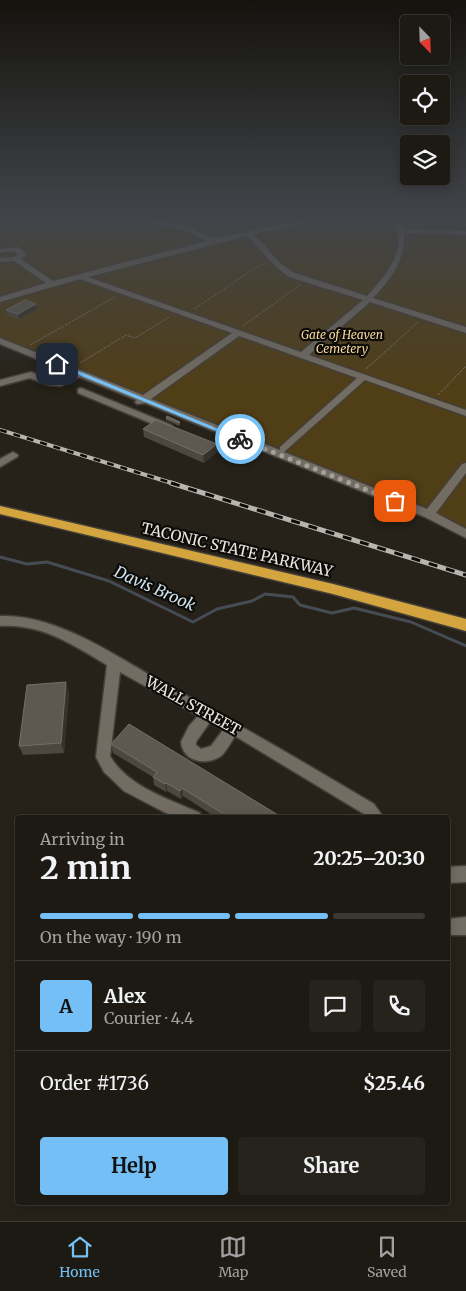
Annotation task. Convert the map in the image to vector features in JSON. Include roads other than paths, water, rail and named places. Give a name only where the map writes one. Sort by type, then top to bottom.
[{"type":"highway","name":"TACONIC STATE PARKWAY","points":[[0,503],[331,580],[466,616]]},
{"type":"highway","name":"TACONIC STATE PARKWAY","points":[[0,510],[314,584],[466,625]]},
{"type":"street","points":[[33,271],[52,284]]},
{"type":"street","points":[[0,300],[104,271]]},
{"type":"street","points":[[286,271],[306,281],[466,330]]},
{"type":"street","points":[[303,355],[367,300],[390,271]]},
{"type":"street","points":[[81,277],[466,413]]},
{"type":"street","points":[[129,411],[237,333]]},
{"type":"street","points":[[0,341],[429,514],[466,534]]},
{"type":"street","points":[[0,383],[31,374],[52,384],[60,385],[80,373]]},
{"type":"street","points":[[284,449],[361,376]]},
{"type":"street","points":[[81,391],[182,432]]},
{"type":"street","points":[[0,464],[13,455]]},
{"type":"street","points":[[429,514],[466,466]]},
{"type":"street","name":"WALL STREET","points":[[0,621],[24,619],[69,637],[233,728],[370,809],[374,815]]},
{"type":"street","points":[[114,663],[103,756],[107,768],[129,785],[188,815]]},
{"type":"street","points":[[208,714],[189,739],[188,747],[192,753],[200,756],[216,751],[233,728]]},
{"type":"street","points":[[450,875],[466,874]]},
{"type":"street","points":[[450,926],[466,926]]},
{"type":"waterway","name":"Davis Brook","points":[[0,557],[27,564],[47,562],[109,581],[193,622],[217,609],[252,601],[265,594],[293,597],[300,605],[332,613],[354,608],[411,622],[466,646]]},
{"type":"railway","points":[[0,430],[175,484]]},
{"type":"railway","points":[[171,483],[466,575]]},
{"type":"park label","name":"Gate of Heaven Cemetery","points":[[342,342]]}]
